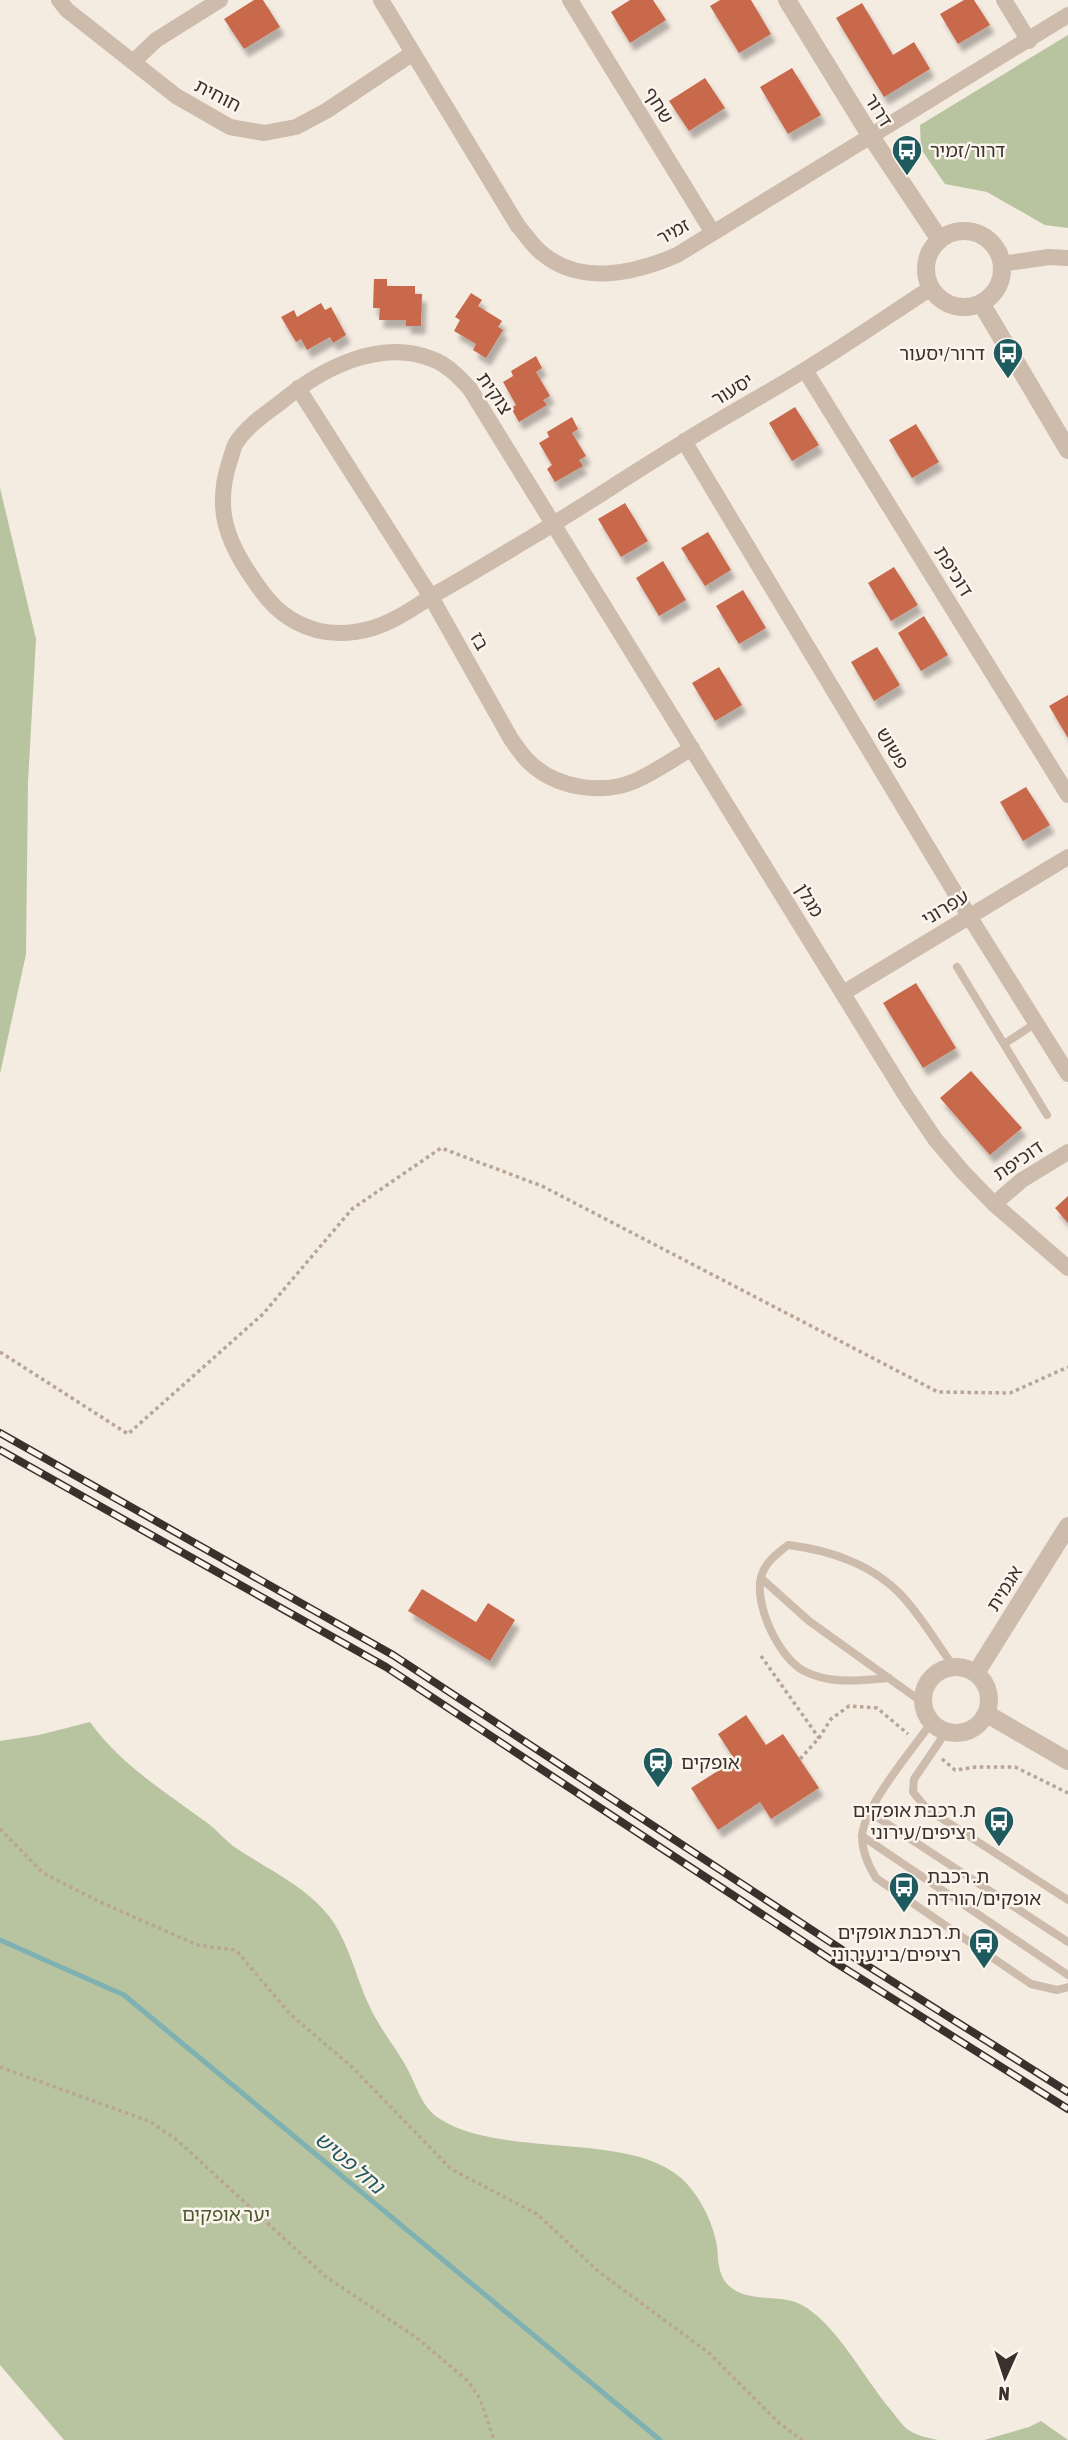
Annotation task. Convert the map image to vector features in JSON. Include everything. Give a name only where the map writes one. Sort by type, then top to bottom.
[{"type":"street","name":"חוחית","points":[[59,0],[176,96],[230,127],[264,133],[296,127],[326,111],[413,53]]},
{"type":"street","points":[[134,61],[156,40],[220,0]]},
{"type":"street","name":"זמיר","points":[[381,0],[518,226],[543,254],[565,267],[591,273],[633,271],[677,255],[1068,15]]},
{"type":"street","name":"שחף","points":[[570,0],[713,233]]},
{"type":"street","name":"דרור","points":[[787,0],[870,135],[940,240]]},
{"type":"street","points":[[1004,0],[1029,40]]},
{"type":"street","points":[[958,232],[978,234],[993,246],[1001,264],[1000,283],[995,291],[981,303],[962,307],[944,302],[930,288],[926,271],[929,254],[940,240],[958,232]]},
{"type":"street","points":[[1001,264],[1049,257],[1068,258]]},
{"type":"street","name":"יסעור","points":[[553,524],[684,441],[805,370],[930,288]]},
{"type":"street","points":[[981,303],[1068,450]]},
{"type":"street","name":"צוקית","points":[[387,352],[433,359],[452,371],[470,389],[553,524],[406,613],[375,627],[353,633],[334,634],[296,622],[267,602],[232,548],[225,526],[222,501],[225,476],[235,444],[251,425],[298,388],[327,370],[362,357],[387,352]]},
{"type":"street","name":"דוכיפת","points":[[805,370],[1068,795]]},
{"type":"street","name":"בז","points":[[298,388],[431,597],[511,739],[526,760],[543,774],[559,781],[581,787],[606,788],[633,782],[692,748]]},
{"type":"street","name":"פשוש","points":[[684,441],[969,916],[1068,1074]]},
{"type":"street","name":"מגלן","points":[[553,524],[935,1139],[993,1204],[1068,1268]]},
{"type":"street","name":"עפרוני","points":[[843,993],[1068,857]]},
{"type":"street","name":"דוכיפת","points":[[993,1204],[1022,1180],[1068,1152]]},
{"type":"street","name":"אגמית","points":[[976,1673],[1068,1526]]},
{"type":"street","points":[[954,1667],[976,1673],[988,1691],[990,1703],[987,1714],[979,1725],[969,1731],[958,1734],[939,1728],[925,1713],[922,1702],[929,1680],[942,1669],[954,1667]]},
{"type":"street","points":[[987,1714],[1068,1761]]},
{"type":"lane","points":[[957,967],[1047,1115]]},
{"type":"lane","points":[[1004,1044],[1036,1023]]},
{"type":"lane","points":[[889,1678],[830,1681],[802,1670],[779,1644],[762,1612],[761,1578],[772,1557],[789,1545],[818,1548],[842,1556],[873,1574],[901,1595],[954,1667]]},
{"type":"lane","points":[[761,1578],[809,1620],[922,1702]]},
{"type":"lane","points":[[939,1728],[918,1742],[869,1812],[862,1836],[866,1862],[876,1878],[1031,1984],[1057,1990],[1068,1987]]},
{"type":"lane","points":[[939,1728],[933,1752],[914,1779],[913,1792],[927,1809],[1068,1900]]},
{"type":"lane","points":[[869,1812],[1068,1942]]},
{"type":"lane","points":[[862,1836],[1068,1975]]},
{"type":"path","points":[[0,1352],[128,1434],[263,1314],[352,1209],[441,1148],[542,1186],[938,1392],[1010,1393],[1068,1367]]},
{"type":"path","points":[[761,1656],[819,1738]]},
{"type":"path","points":[[800,1759],[819,1738],[831,1719],[849,1706],[877,1708],[918,1742]]},
{"type":"path","points":[[933,1752],[956,1770],[1015,1767],[1068,1793]]},
{"type":"path","points":[[0,1829],[43,1873],[197,1945],[236,1950],[289,2013],[352,2067],[451,2169],[537,2214],[599,2272],[709,2353],[779,2423],[802,2440]]},
{"type":"path","points":[[0,2067],[151,2122],[178,2141],[324,2276],[417,2338],[468,2381],[480,2399],[494,2440]]},
{"type":"green space","points":[[1068,35],[1068,228],[1045,225],[987,192],[945,184],[921,149],[920,125]]},
{"type":"green space","points":[[0,488],[36,639],[28,782],[26,954],[0,1074]]},
{"type":"green space","name":"יער אופקים","points":[[90,1722],[129,1764],[210,1825],[233,1846],[297,1886],[329,1916],[347,1948],[372,2012],[403,2062],[424,2103],[434,2114],[466,2131],[497,2138],[630,2155],[658,2164],[681,2178],[694,2192],[709,2218],[724,2280],[741,2293],[793,2301],[815,2314],[827,2325],[904,2426],[916,2434],[938,2440],[64,2440],[0,2365],[0,1741],[39,1735]]},
{"type":"green space","points":[[1041,2421],[1068,2440],[984,2440],[1029,2427]]},
{"type":"building","points":[[254,0],[263,0],[280,27],[244,49],[224,19]]},
{"type":"building","points":[[630,0],[653,0],[666,20],[630,43],[611,12]]},
{"type":"building","points":[[720,0],[751,0],[771,34],[739,53],[710,6]]},
{"type":"building","points":[[964,0],[974,0],[990,25],[958,44],[940,14]]},
{"type":"building","points":[[862,3],[893,55],[914,42],[930,69],[884,97],[836,18]]},
{"type":"building","points":[[792,68],[821,115],[788,134],[760,87]]},
{"type":"building","points":[[705,78],[725,108],[689,131],[669,101]]},
{"type":"building","points":[[374,279],[387,279],[387,286],[415,286],[415,294],[422,294],[421,326],[406,326],[406,320],[379,320],[380,308],[373,308]]},
{"type":"building","points":[[471,293],[482,300],[478,306],[502,321],[498,327],[503,330],[486,358],[473,350],[476,344],[454,331],[460,320],[455,317]]},
{"type":"building","points":[[321,303],[325,310],[331,307],[346,335],[333,343],[330,337],[307,350],[301,339],[296,342],[281,317],[294,310],[297,317]]},
{"type":"building","points":[[536,356],[542,368],[536,372],[550,396],[543,400],[547,405],[519,422],[511,408],[516,405],[503,382],[513,376],[511,371]]},
{"type":"building","points":[[795,407],[819,445],[792,461],[769,423]]},
{"type":"building","points":[[572,417],[578,429],[572,433],[586,456],[579,460],[583,466],[555,482],[547,469],[552,465],[539,443],[549,437],[547,432]]},
{"type":"building","points":[[916,424],[939,462],[912,478],[889,440]]},
{"type":"building","points":[[625,503],[648,541],[621,557],[598,519]]},
{"type":"building","points":[[708,532],[731,570],[705,586],[681,548]]},
{"type":"building","points":[[663,561],[686,600],[659,616],[636,578]]},
{"type":"building","points":[[894,567],[918,605],[891,621],[868,583]]},
{"type":"building","points":[[743,590],[766,628],[739,644],[716,606]]},
{"type":"building","points":[[924,616],[948,655],[921,671],[898,633]]},
{"type":"building","points":[[877,647],[900,685],[874,701],[851,662]]},
{"type":"building","points":[[719,667],[742,705],[715,721],[692,683]]},
{"type":"building","points":[[1068,695],[1068,738],[1049,706]]},
{"type":"building","points":[[1026,787],[1050,825],[1023,841],[1000,802]]},
{"type":"building","points":[[916,983],[956,1048],[923,1068],[883,1003]]},
{"type":"building","points":[[971,1071],[1022,1128],[990,1155],[940,1098]]},
{"type":"building","points":[[1068,1196],[1068,1223],[1055,1208]]},
{"type":"building","points":[[422,1589],[476,1622],[488,1603],[515,1620],[490,1661],[408,1611]]},
{"type":"building","points":[[746,1715],[766,1745],[783,1734],[819,1788],[771,1819],[760,1802],[718,1830],[691,1788],[735,1760],[718,1734]]},
{"type":"waterway","name":"נחל פטיש","points":[[0,1940],[124,1995],[660,2440]]},
{"type":"railway","points":[[0,1433],[393,1655],[844,1951],[1068,2092]]},
{"type":"railway","points":[[0,1450],[386,1667],[836,1963],[1068,2109]]},
{"type":"place","name":"דרור/זמיר","points":[[907,177]]},
{"type":"place","name":"דרור/יסעור","points":[[1008,380]]},
{"type":"place","name":"אופקים","points":[[658,1789]]},
{"type":"place","name":"ת. רכבת אופקים רציפים/עירוני","points":[[999,1848]]},
{"type":"place","name":"ת. רכבת אופקים/הורדה","points":[[904,1914]]},
{"type":"place","name":"ת. רכבת אופקים רציפים/בינעירוני","points":[[984,1970]]}]
